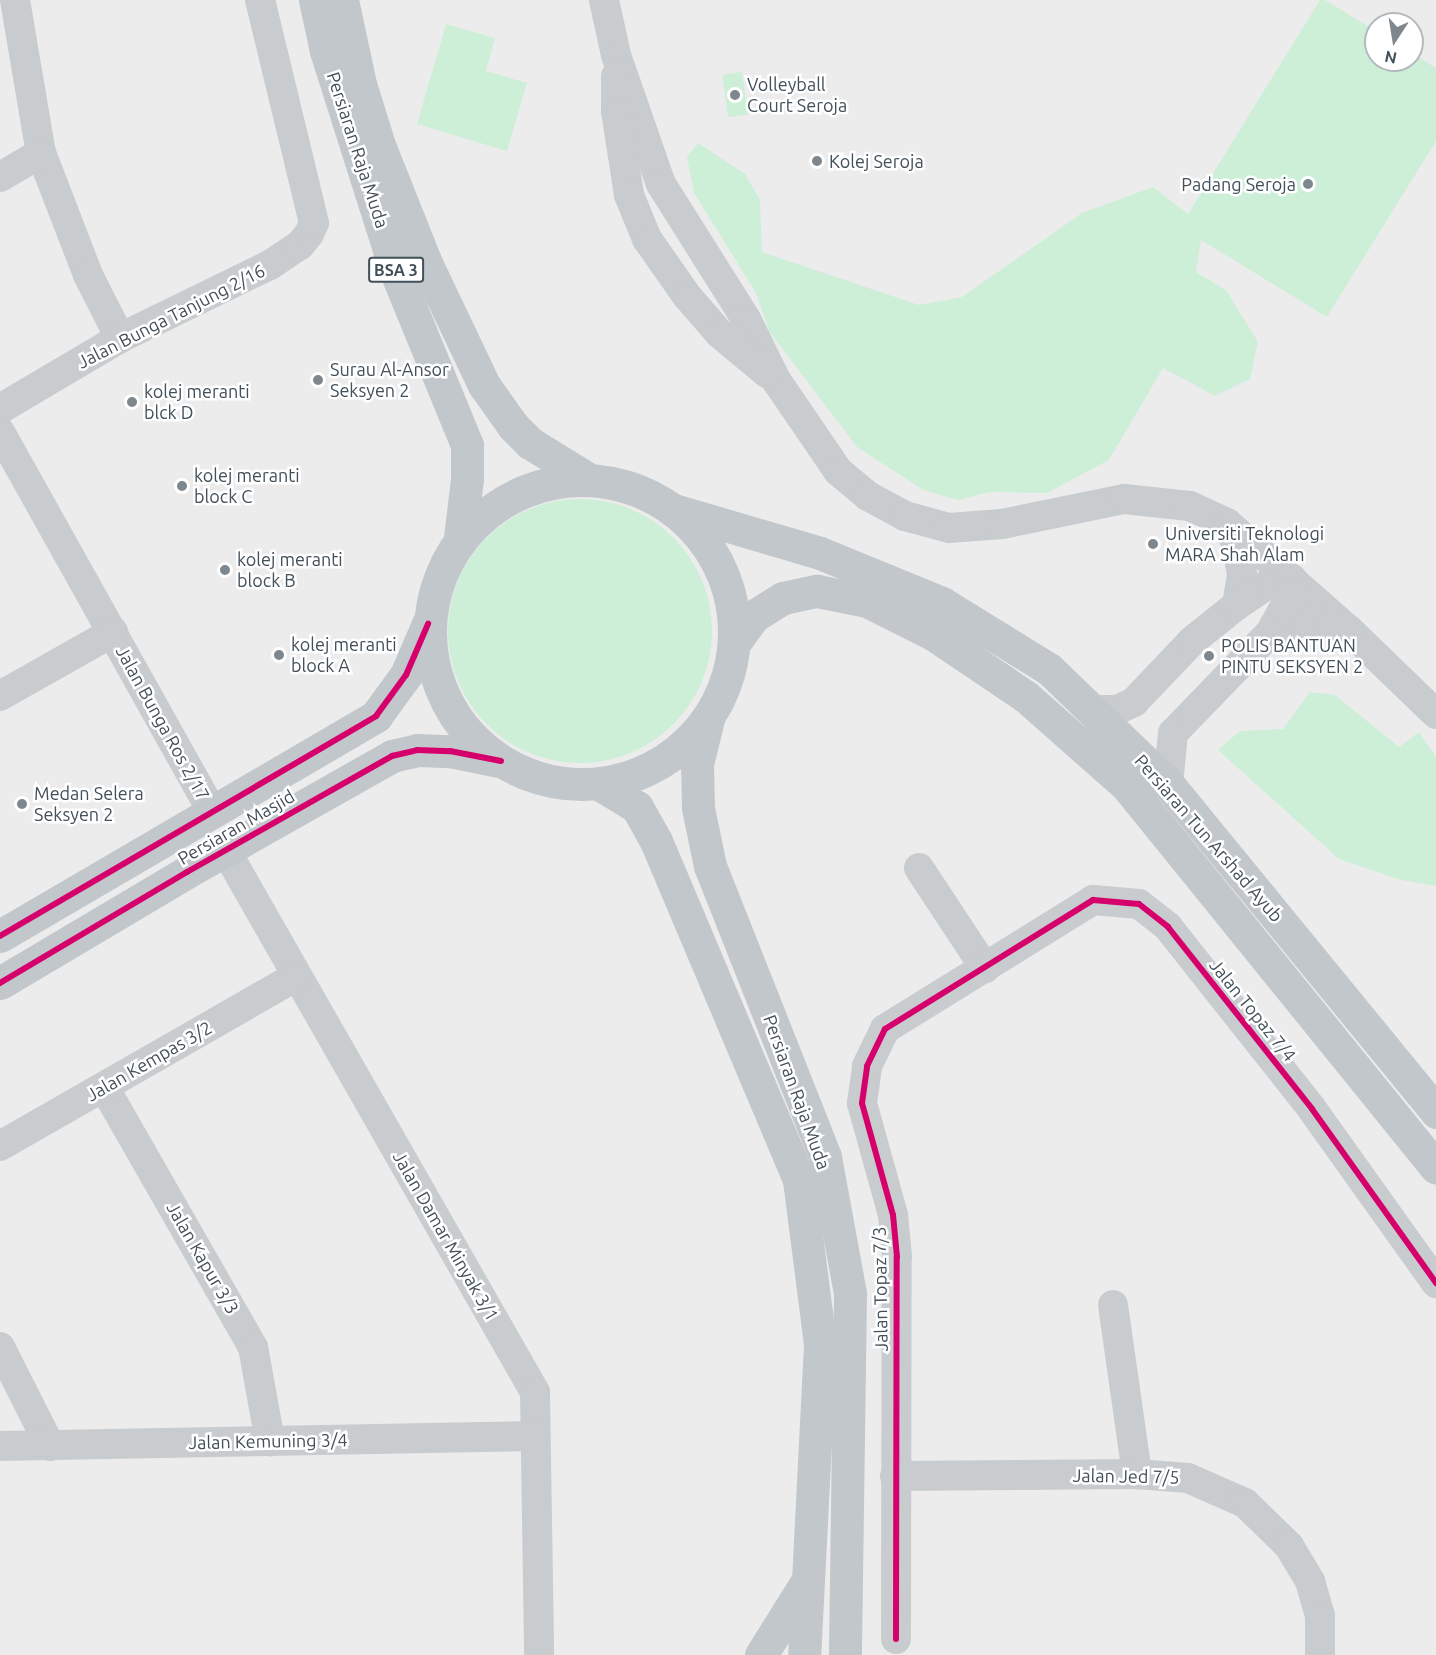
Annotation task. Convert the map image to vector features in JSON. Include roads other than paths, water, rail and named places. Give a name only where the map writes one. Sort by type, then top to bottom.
[{"type":"main road","name":"Persiaran Raja Muda","points":[[315,0],[326,51],[396,272],[467,444],[467,479],[460,538]]},
{"type":"main road","name":"Persiaran Raja Muda","points":[[342,0],[360,84],[380,145],[426,263],[484,385],[513,426],[530,443],[590,480]]},
{"type":"main road","points":[[590,480],[634,489],[674,510],[709,547],[730,592],[735,642],[727,683],[708,719],[678,751],[640,773],[599,784],[548,781],[501,761],[462,728],[437,684],[428,624],[436,584],[460,538],[498,504],[542,484],[590,480]]},
{"type":"main road","name":"Persiaran Tun Arshad Ayub","points":[[674,510],[820,553],[942,603],[1049,669],[1168,784],[1436,1112]]},
{"type":"main road","name":"Persiaran Tun Arshad Ayub","points":[[735,642],[754,616],[783,598],[817,591],[867,601],[933,634],[1025,696],[1127,786],[1436,1168]]},
{"type":"main road","name":"Persiaran Masjid","points":[[0,936],[376,717],[406,675],[428,624]]},
{"type":"main road","name":"Persiaran Raja Muda","points":[[708,719],[697,764],[697,775],[698,808],[710,866],[825,1157],[850,1293],[845,1655]]},
{"type":"main road","name":"Persiaran Masjid","points":[[0,983],[392,756],[417,750],[450,751],[501,761]]},
{"type":"main road","name":"Persiaran Raja Muda","points":[[599,784],[636,807],[656,841],[799,1180],[820,1344],[804,1655]]},
{"type":"main road","points":[[761,1655],[808,1580]]},
{"type":"street","points":[[15,0],[41,153],[88,275],[120,338]]},
{"type":"street","name":"Jalan Bunga Tanjung 2/16","points":[[0,409],[120,338],[270,266],[300,246],[314,223],[260,0]]},
{"type":"street","points":[[604,0],[616,56],[661,184],[746,319],[776,380],[838,471],[868,496],[905,516],[949,528],[1002,524],[1124,499],[1190,506],[1227,523],[1349,630],[1436,714]]},
{"type":"street","points":[[616,56],[616,111],[629,195],[647,239],[687,296],[720,334],[776,380]]},
{"type":"street","points":[[0,177],[41,153]]},
{"type":"street","name":"Jalan Bunga Ros 2/17","points":[[5,451],[113,632],[213,813]]},
{"type":"street","points":[[1227,523],[1240,560],[1242,574],[1237,604]]},
{"type":"street","points":[[1093,710],[1117,710],[1134,702],[1192,641],[1237,604],[1271,582],[1292,579]]},
{"type":"street","points":[[1168,784],[1173,733],[1270,633],[1291,595],[1292,579]]},
{"type":"street","points":[[1270,633],[1289,625],[1309,622],[1329,624],[1349,630]]},
{"type":"street","points":[[0,696],[113,632]]},
{"type":"street","name":"Jalan Damar Minyak 3/1","points":[[226,851],[535,1392],[539,1655]]},
{"type":"street","points":[[919,868],[985,968]]},
{"type":"street","name":"Jalan Topaz 7/4","points":[[985,968],[1093,900],[1139,904],[1168,927],[1312,1109],[1436,1283]]},
{"type":"street","name":"Jalan Topaz 7/3","points":[[896,1639],[897,1257],[894,1215],[862,1103],[867,1066],[885,1029],[985,968]]},
{"type":"street","name":"Jalan Kempas 3/2","points":[[0,1146],[297,976]]},
{"type":"street","name":"Jalan Kapur 3/3","points":[[104,1087],[254,1347],[270,1441]]},
{"type":"street","points":[[1113,1305],[1137,1474]]},
{"type":"street","points":[[0,1347],[50,1446]]},
{"type":"street","name":"Jalan Kemuning 3/4","points":[[0,1446],[536,1436]]},
{"type":"street","name":"Jalan Jed 7/5","points":[[895,1476],[1137,1474],[1188,1478],[1245,1503],[1288,1546],[1310,1581],[1320,1615],[1320,1655]]},
{"type":"place","name":"Volleyball Court Seroja","points":[[735,95]]},
{"type":"place","name":"Kolej Seroja","points":[[817,161]]},
{"type":"place","name":"Padang Seroja","points":[[1308,184]]},
{"type":"place","name":"Surau Al-Ansor Seksyen 2","points":[[318,380]]},
{"type":"place","name":"kolej meranti blck D","points":[[132,402]]},
{"type":"place","name":"kolej meranti block C","points":[[182,486]]},
{"type":"place","name":"Universiti Teknologi MARA Shah Alam","points":[[1153,544]]},
{"type":"place","name":"kolej meranti block B","points":[[225,570]]},
{"type":"place","name":"kolej meranti block A","points":[[279,655]]},
{"type":"place","name":"POLIS BANTUAN PINTU SEKSYEN 2","points":[[1209,656]]},
{"type":"place","name":"Medan Selera Seksyen 2","points":[[22,804]]}]
